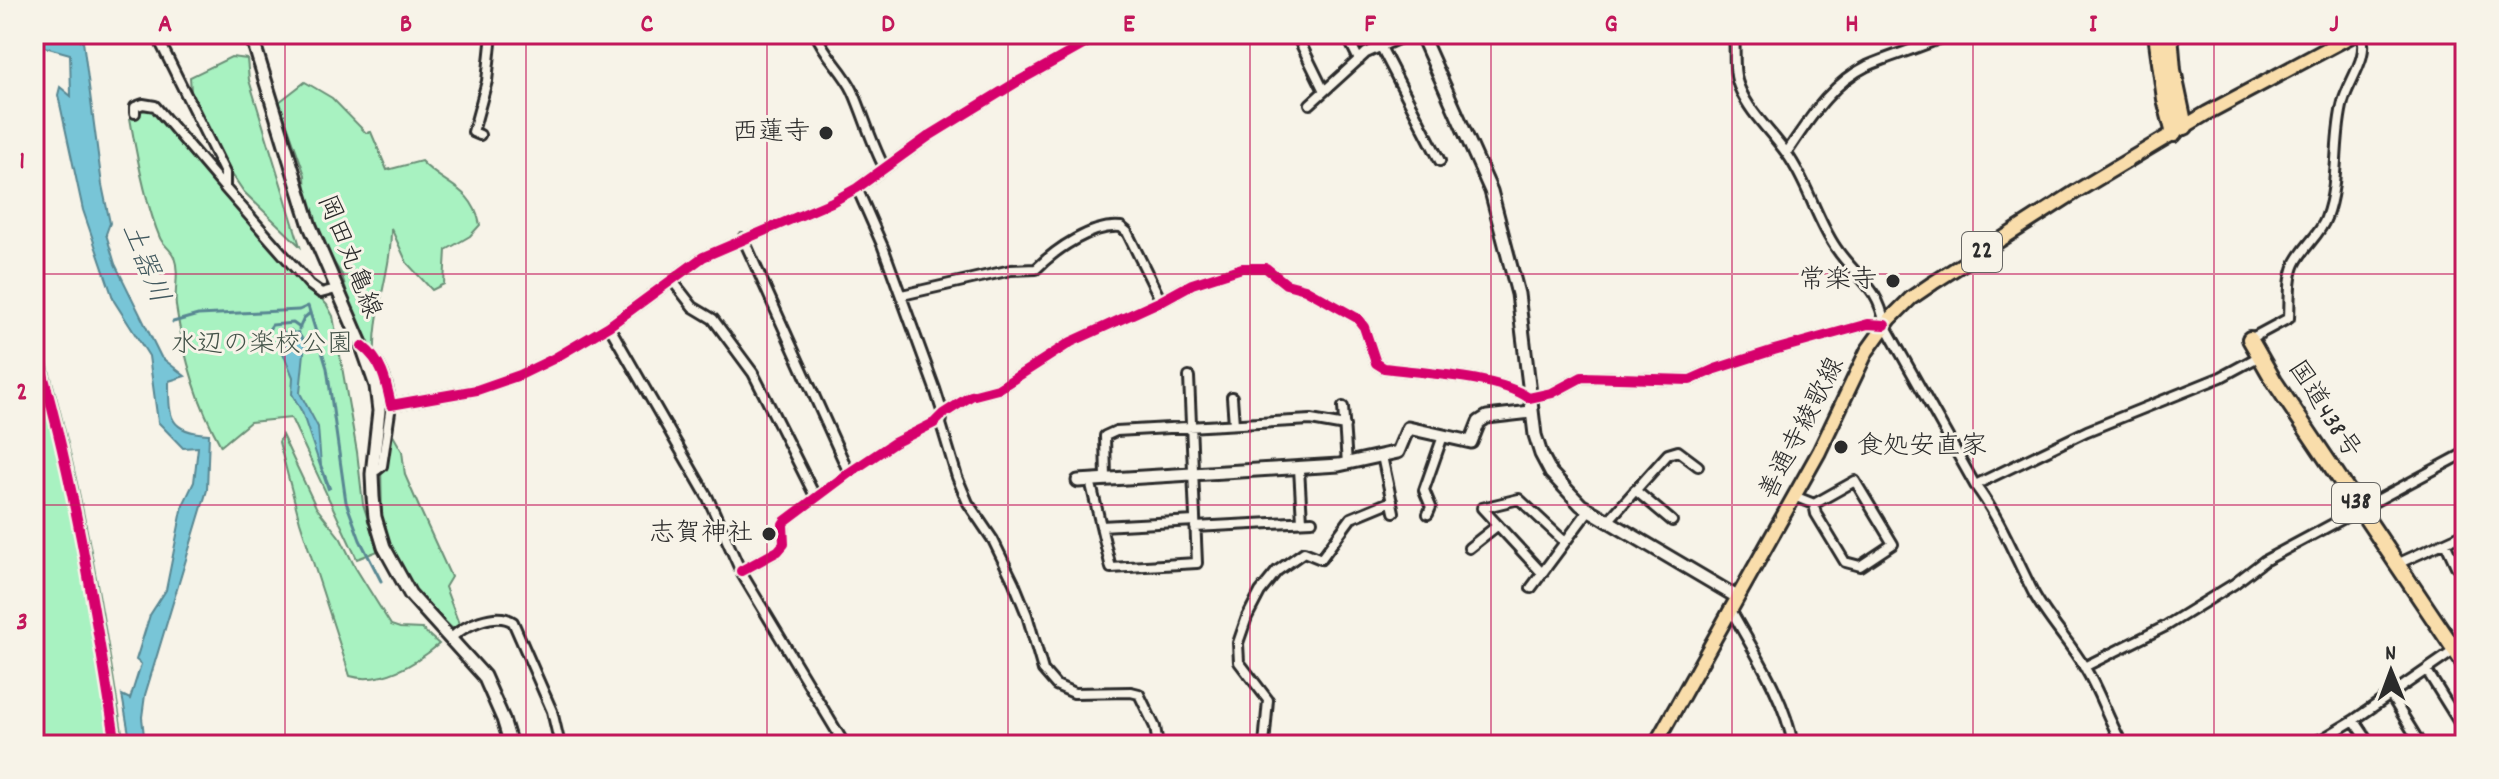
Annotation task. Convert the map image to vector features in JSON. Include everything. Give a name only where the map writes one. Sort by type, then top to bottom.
[{"type":"highway","points":[[2156,34],[2165,99],[2180,130]]},
{"type":"highway","points":[[2170,34],[2180,130]]},
{"type":"highway","name":"国道438号","points":[[2250,339],[2465,665]]},
{"type":"main road","name":"善通寺綾歌線","points":[[1655,745],[1819,452],[1867,351],[1885,325],[1911,298],[2077,191],[2180,130],[2355,34]]},
{"type":"street","points":[[156,34],[225,173],[225,188]]},
{"type":"street","points":[[252,38],[285,34]]},
{"type":"street","points":[[480,135],[473,132],[487,81],[492,34]]},
{"type":"street","points":[[816,34],[822,49],[842,71],[853,92],[884,167]]},
{"type":"street","points":[[391,405],[477,390],[553,359],[609,326],[703,257],[795,219],[857,188],[884,167],[1017,82],[1103,34]]},
{"type":"street","points":[[1296,34],[1324,91]]},
{"type":"street","points":[[1346,34],[1359,60]]},
{"type":"street","points":[[1310,104],[1359,60],[1409,34]]},
{"type":"street","points":[[1421,34],[1491,191],[1518,294],[1531,412],[1541,454],[1564,490],[1589,510],[1734,604],[1777,698],[1793,745]]},
{"type":"street","points":[[1734,34],[1738,87],[1754,113],[1787,152],[1836,249],[1865,279],[1882,308],[1885,325],[1975,485],[1993,509],[2047,617],[2084,667],[2123,745]]},
{"type":"street","points":[[1787,152],[1817,106],[1840,85],[1865,67],[1949,34]]},
{"type":"street","points":[[2250,339],[2289,318],[2296,262],[2325,221],[2332,199],[2341,108],[2346,89],[2364,54],[2365,44],[2361,34]]},
{"type":"street","name":"岡田丸亀線","points":[[252,38],[295,182],[372,372],[378,399],[372,469],[375,517],[388,558],[410,594],[484,676],[511,745]]},
{"type":"street","points":[[1381,47],[1440,161]]},
{"type":"street","points":[[135,113],[135,107],[139,105],[155,106],[310,285],[321,293],[336,289]]},
{"type":"street","points":[[857,188],[902,295],[943,414],[941,424],[957,477],[968,503],[993,540],[1014,583],[1043,670],[1056,685],[1074,693],[1139,694],[1155,727],[1158,745]]},
{"type":"street","points":[[902,295],[1011,270],[1036,269],[1050,255],[1108,226],[1121,227],[1127,232],[1161,301]]},
{"type":"street","points":[[743,238],[849,473]]},
{"type":"street","points":[[741,571],[778,551],[784,544],[785,521],[849,473],[894,443],[934,423],[971,396],[998,389],[1071,342],[1192,284],[1254,266],[1266,268],[1286,284],[1305,289],[1357,318],[1364,327],[1376,363],[1384,368],[1475,380],[1519,392],[1529,398],[1552,393],[1582,377],[1690,380],[1774,350],[1868,324],[1885,325]]},
{"type":"street","points":[[672,280],[693,307],[713,319],[747,363],[816,498]]},
{"type":"street","points":[[609,326],[708,498],[741,571],[845,745]]},
{"type":"street","points":[[362,346],[376,357],[385,376],[391,405],[382,466],[372,469]]},
{"type":"street","points":[[1975,485],[2087,431],[2221,377],[2260,356]]},
{"type":"street","points":[[1189,377],[1193,474],[1195,524],[1197,563],[1111,568],[1101,526],[1084,480],[1106,479],[1193,474],[1299,468],[1347,464],[1398,452],[1408,428],[1471,442],[1479,422],[1487,417],[1531,412]]},
{"type":"street","points":[[1232,397],[1234,424]]},
{"type":"street","points":[[1343,407],[1347,464]]},
{"type":"street","points":[[1106,479],[1105,436],[1116,431],[1311,420],[1345,426]]},
{"type":"street","points":[[1428,514],[1431,507],[1424,490],[1443,436]]},
{"type":"street","points":[[1607,522],[1668,454],[1678,451],[1698,466]]},
{"type":"street","points":[[2084,667],[2166,626],[2234,584],[2264,561],[2329,524],[2361,511],[2465,453]]},
{"type":"street","points":[[1382,456],[1394,512]]},
{"type":"street","points":[[1101,526],[1307,521],[1299,468]]},
{"type":"street","points":[[1855,481],[1893,544],[1860,566],[1845,562],[1816,514],[1814,504],[1855,481]]},
{"type":"street","points":[[1635,490],[1672,521]]},
{"type":"street","points":[[1794,496],[1814,504]]},
{"type":"street","points":[[1542,573],[1482,508],[1519,499],[1565,542]]},
{"type":"street","points":[[1264,745],[1263,714],[1268,700],[1239,662],[1240,621],[1263,581],[1304,552],[1321,559],[1351,518],[1392,501]]},
{"type":"street","points":[[1531,588],[1589,510]]},
{"type":"street","points":[[1469,548],[1498,525]]},
{"type":"street","points":[[2397,564],[2465,533]]},
{"type":"street","points":[[2445,542],[2456,566]]},
{"type":"street","points":[[450,639],[458,632],[497,617],[513,622],[552,711],[560,745]]},
{"type":"street","points":[[2305,745],[2354,720],[2455,650]]},
{"type":"street","points":[[2427,671],[2465,732]]},
{"type":"street","points":[[2391,696],[2421,745]]},
{"type":"street","points":[[2354,720],[2371,745]]},
{"type":"green space","points":[[231,57],[247,59],[249,80],[300,246],[244,192],[192,105],[190,77]]},
{"type":"green space","points":[[305,82],[332,98],[366,133],[371,132],[387,170],[421,161],[464,194],[471,202],[480,225],[470,236],[446,250],[444,284],[432,290],[407,263],[391,228],[375,354],[352,311],[342,275],[324,247],[306,199],[305,175],[279,102]]},
{"type":"green space","name":"水辺の楽校公園","points":[[137,107],[153,107],[327,305],[333,316],[363,504],[378,551],[357,559],[291,418],[250,422],[221,446],[205,413],[187,360],[176,306],[177,269],[174,257],[155,225],[138,163],[130,118]]},
{"type":"green space","points":[[34,319],[76,477],[124,745],[34,745]]},
{"type":"green space","points":[[391,432],[402,451],[405,475],[451,577],[445,587],[459,624],[453,629],[419,597],[392,559],[382,525],[381,460]]},
{"type":"green space","points":[[282,435],[316,507],[341,539],[391,625],[422,629],[439,644],[420,659],[398,671],[374,678],[350,676],[300,522],[279,442]]},
{"type":"water","points":[[34,34],[57,34],[83,41],[110,223],[106,234],[115,264],[161,357],[185,376],[169,381],[169,404],[174,420],[185,430],[209,434],[207,490],[145,695],[142,717],[145,745],[131,745],[122,695],[130,699],[141,664],[136,660],[150,615],[166,590],[183,505],[194,482],[198,447],[183,448],[158,422],[149,356],[114,301],[83,210],[58,95],[60,87],[71,96],[70,54],[34,44]]},
{"type":"water","points":[[282,332],[298,332],[305,343],[300,393],[318,427],[321,465],[328,489],[302,412],[292,394],[293,377],[283,353]]},
{"type":"waterway","points":[[173,322],[198,315],[299,310],[308,306],[327,368],[346,502],[360,540],[381,581]]},
{"type":"waterway","points":[[299,329],[310,313]]},
{"type":"waterway","points":[[261,341],[272,325],[293,323],[300,328]]},
{"type":"cycle path","points":[[362,346],[379,365],[391,405],[477,390],[520,375],[609,326],[703,257],[832,202],[857,188],[929,136],[1103,34]]},
{"type":"cycle path","points":[[741,571],[778,551],[784,544],[785,521],[849,473],[894,443],[934,423],[971,396],[998,389],[1071,342],[1192,284],[1242,268],[1266,268],[1286,284],[1305,289],[1357,318],[1364,327],[1376,363],[1384,368],[1480,380],[1529,398],[1552,393],[1582,377],[1690,380],[1774,350],[1868,324],[1885,325]]},
{"type":"cycle path","points":[[34,343],[72,492],[116,745]]},
{"type":"place","name":"西蓮寺","points":[[826,133]]},
{"type":"place","name":"常楽寺","points":[[1893,281]]},
{"type":"place","name":"食処安直家","points":[[1841,447]]},
{"type":"place","name":"志賀神社","points":[[769,534]]},
{"type":"water label","name":"土器川","points":[[143,264]]}]
